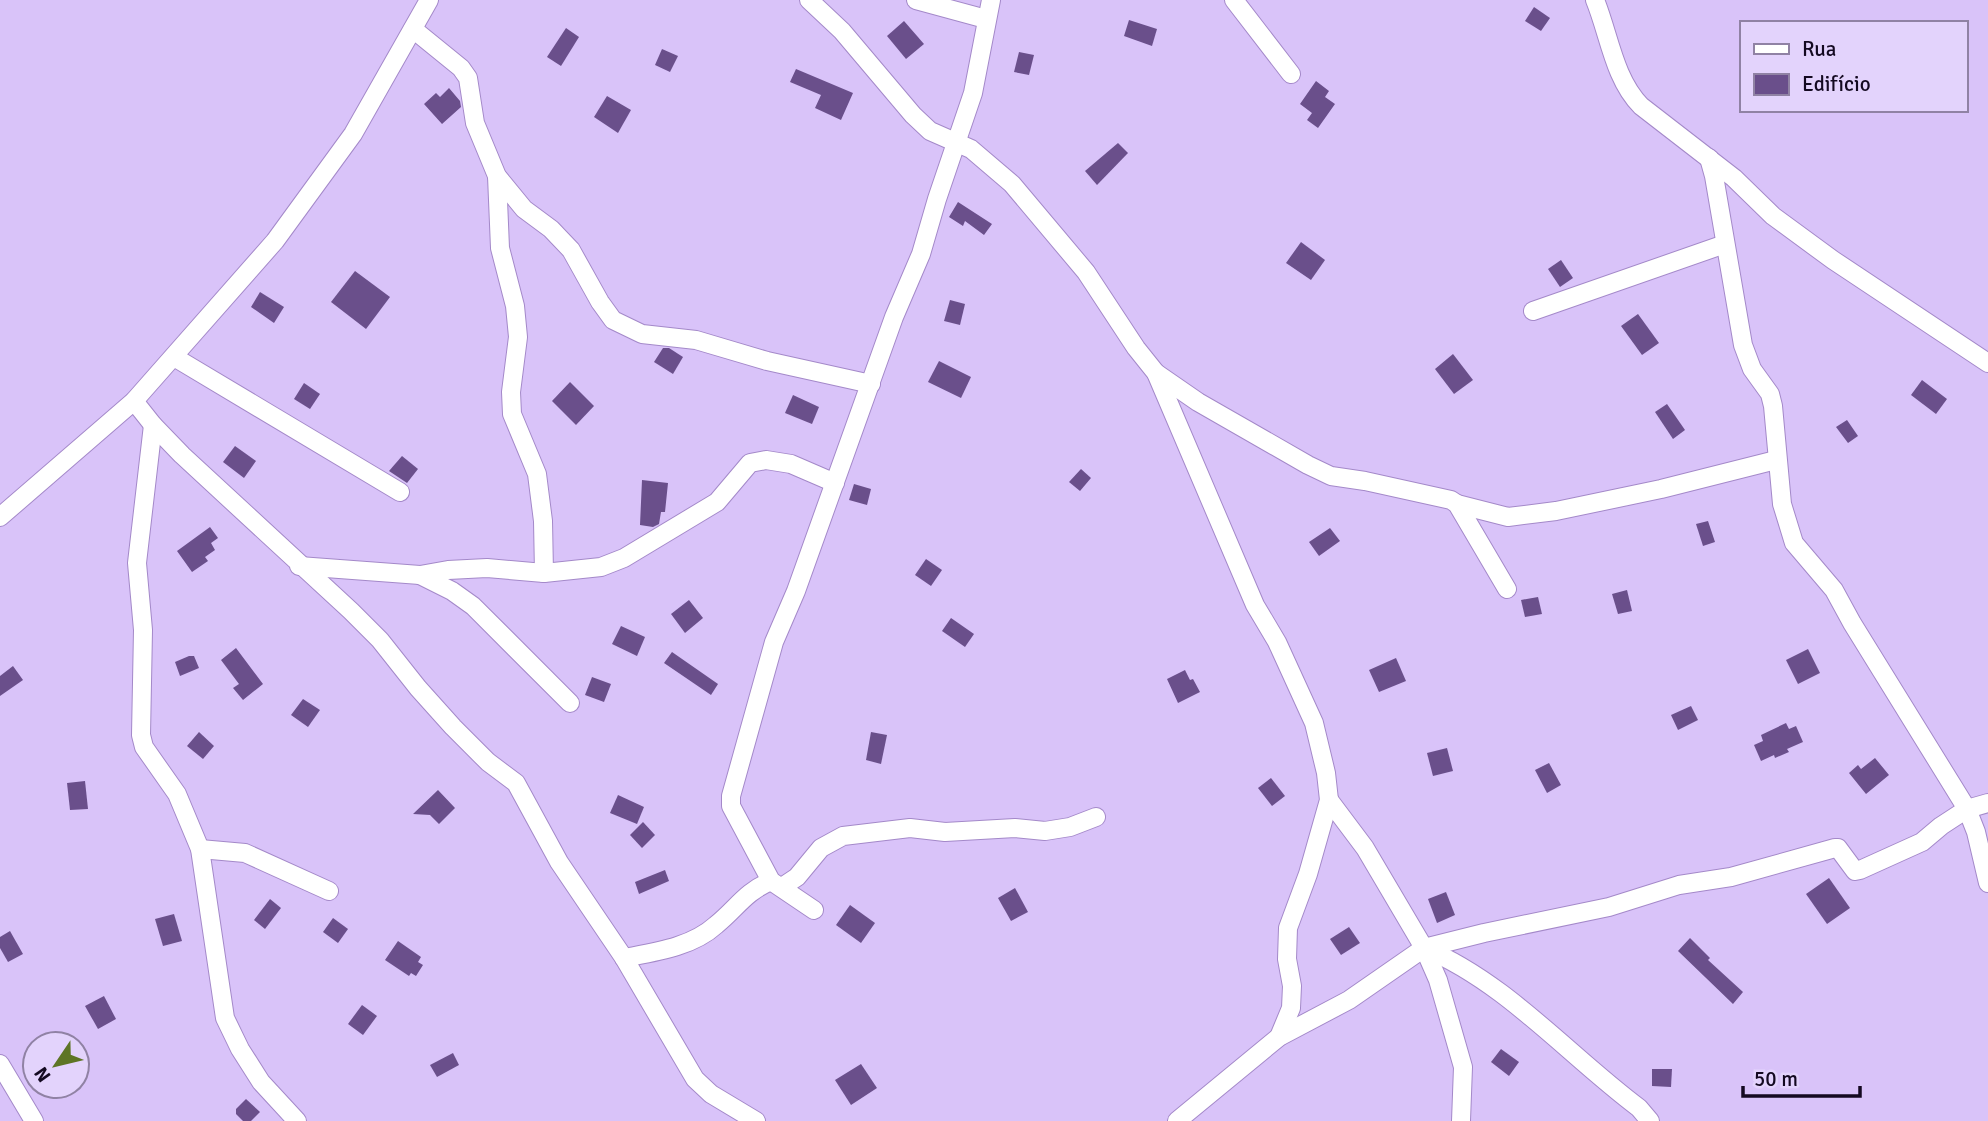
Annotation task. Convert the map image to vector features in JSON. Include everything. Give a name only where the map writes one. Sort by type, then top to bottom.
[{"type":"street","points":[[0,517],[134,401],[275,241],[346,145],[429,0]]},
{"type":"street","points":[[809,0],[842,31],[913,115],[930,131],[971,149],[1012,184],[1086,272],[1136,348],[1156,373],[1255,605],[1277,642],[1314,723],[1326,773],[1329,800],[1308,874],[1288,928],[1287,959],[1292,986],[1291,1008],[1279,1037]]},
{"type":"street","points":[[916,0],[986,19]]},
{"type":"street","points":[[814,910],[776,884],[731,806],[731,796],[774,642],[796,591],[894,317],[921,254],[973,93],[991,0]]},
{"type":"street","points":[[1234,0],[1291,75]]},
{"type":"street","points":[[1595,0],[1630,94],[1734,178],[1773,216],[1833,260],[1988,363]]},
{"type":"street","points":[[413,29],[461,68],[468,78],[475,123],[497,176],[524,209],[551,229],[572,250],[600,302],[613,320],[642,334],[696,340],[766,361],[871,384]]},
{"type":"street","points":[[1709,158],[1743,345],[1752,369],[1770,394],[1773,406],[1782,505],[1794,543],[1834,590],[1967,809],[1976,832],[1988,883]]},
{"type":"street","points":[[497,176],[500,248],[515,306],[518,337],[511,392],[512,414],[537,474],[543,521],[544,573]]},
{"type":"street","points":[[1533,311],[1725,244]]},
{"type":"street","points":[[174,357],[400,492]]},
{"type":"street","points":[[1156,373],[1198,402],[1331,476],[1440,496],[1457,504],[1508,517],[1556,511],[1661,489],[1776,460]]},
{"type":"street","points":[[134,401],[153,425],[230,502],[380,640],[418,688],[479,753],[516,783],[559,862],[624,958],[695,1079],[711,1094],[756,1121]]},
{"type":"street","points":[[153,425],[137,563],[144,630],[141,735],[144,747],[177,794],[200,849],[225,1018],[240,1049],[261,1082],[297,1121]]},
{"type":"street","points":[[299,566],[420,575],[487,568],[544,573],[601,568],[624,558],[717,502],[750,463],[766,460],[791,464],[835,483]]},
{"type":"street","points":[[1457,504],[1507,589]]},
{"type":"street","points":[[420,575],[452,591],[472,606],[570,703]]},
{"type":"street","points":[[1329,800],[1365,848],[1423,948],[1438,981],[1463,1066],[1461,1121]]},
{"type":"street","points":[[1177,1121],[1279,1037],[1349,1000],[1423,948],[1609,907],[1679,885],[1731,877],[1835,848],[1838,848],[1852,868],[1860,870],[1922,842],[1967,809],[1988,803]]},
{"type":"street","points":[[624,958],[656,952],[701,935],[716,926],[754,888],[797,877],[821,848],[842,836],[910,828],[945,832],[1015,828],[1045,831],[1070,827],[1096,817]]},
{"type":"street","points":[[200,849],[245,853],[329,891]]},
{"type":"street","points":[[1423,948],[1443,956],[1482,980],[1639,1108],[1650,1121]]},
{"type":"street","points":[[0,1064],[34,1121]]},
{"type":"building","points":[[1534,7],[1550,18],[1541,31],[1525,21]]},
{"type":"building","points":[[1129,20],[1157,29],[1152,46],[1124,36]]},
{"type":"building","points":[[904,21],[924,44],[906,59],[887,36]]},
{"type":"building","points":[[566,28],[579,37],[561,66],[547,57]]},
{"type":"building","points":[[662,49],[678,56],[670,72],[655,65]]},
{"type":"building","points":[[1019,52],[1034,55],[1029,75],[1014,72]]},
{"type":"building","points":[[796,69],[853,93],[841,120],[815,108],[821,95],[790,82]]},
{"type":"building","points":[[1316,81],[1329,91],[1325,97],[1335,104],[1318,128],[1307,120],[1312,113],[1300,104]]},
{"type":"building","points":[[449,88],[460,101],[461,107],[442,124],[424,104],[436,93],[440,97]]},
{"type":"building","points":[[607,96],[631,110],[618,133],[594,117]]},
{"type":"building","points":[[1118,143],[1128,153],[1097,185],[1085,171]]},
{"type":"building","points":[[958,202],[992,224],[984,235],[965,221],[963,226],[949,217]]},
{"type":"building","points":[[1301,242],[1325,260],[1311,280],[1286,263]]},
{"type":"building","points":[[1561,260],[1573,278],[1560,287],[1548,269]]},
{"type":"building","points":[[355,271],[390,297],[366,329],[331,302]]},
{"type":"building","points":[[260,292],[284,307],[274,323],[251,307]]},
{"type":"building","points":[[950,300],[965,304],[960,325],[944,321]]},
{"type":"building","points":[[1638,314],[1659,343],[1642,355],[1621,326]]},
{"type":"building","points":[[663,348],[669,348],[683,357],[673,374],[654,362]]},
{"type":"building","points":[[1453,354],[1473,380],[1454,394],[1435,369]]},
{"type":"building","points":[[939,361],[971,377],[961,398],[928,382]]},
{"type":"building","points":[[1922,380],[1947,399],[1936,414],[1911,395]]},
{"type":"building","points":[[570,382],[594,406],[576,425],[552,401]]},
{"type":"building","points":[[304,383],[320,394],[310,409],[294,399]]},
{"type":"building","points":[[793,395],[819,407],[812,424],[785,413]]},
{"type":"building","points":[[1667,404],[1685,430],[1673,439],[1655,412]]},
{"type":"building","points":[[1847,420],[1858,436],[1848,443],[1836,427]]},
{"type":"building","points":[[235,446],[256,461],[244,478],[223,462]]},
{"type":"building","points":[[402,456],[418,469],[407,483],[389,471]]},
{"type":"building","points":[[1081,469],[1091,478],[1080,491],[1069,482]]},
{"type":"building","points":[[642,480],[668,483],[665,512],[661,512],[659,524],[653,527],[640,525]]},
{"type":"building","points":[[854,484],[871,489],[867,505],[849,500]]},
{"type":"building","points":[[1708,521],[1715,542],[1703,546],[1696,524]]},
{"type":"building","points":[[210,527],[218,538],[211,543],[215,550],[205,557],[208,561],[192,572],[177,551]]},
{"type":"building","points":[[1330,528],[1340,541],[1319,556],[1309,542]]},
{"type":"building","points":[[926,559],[942,570],[931,586],[915,575]]},
{"type":"building","points":[[1627,590],[1632,611],[1618,614],[1612,594]]},
{"type":"building","points":[[1538,597],[1542,614],[1525,617],[1521,600]]},
{"type":"building","points":[[689,600],[703,618],[685,633],[671,614]]},
{"type":"building","points":[[951,618],[974,634],[965,647],[942,631]]},
{"type":"building","points":[[621,626],[645,637],[637,656],[612,644]]},
{"type":"building","points":[[236,648],[263,684],[243,700],[233,688],[239,684],[221,660]]},
{"type":"building","points":[[1808,649],[1820,673],[1798,684],[1786,660]]},
{"type":"building","points":[[672,652],[718,684],[711,695],[664,663]]},
{"type":"building","points":[[194,656],[199,668],[180,676],[175,662]]},
{"type":"building","points":[[1396,658],[1406,681],[1379,692],[1369,670]]},
{"type":"building","points":[[13,666],[23,680],[0,696],[0,676]]},
{"type":"building","points":[[1185,670],[1200,692],[1178,703],[1167,679]]},
{"type":"building","points":[[592,677],[611,684],[604,702],[585,695]]},
{"type":"building","points":[[303,699],[320,710],[308,727],[291,715]]},
{"type":"building","points":[[1691,706],[1698,720],[1678,730],[1671,715]]},
{"type":"building","points":[[1786,723],[1789,729],[1796,726],[1803,742],[1787,749],[1789,752],[1761,761],[1754,745],[1763,741],[1761,735]]},
{"type":"building","points":[[199,732],[214,746],[203,759],[187,746]]},
{"type":"building","points":[[871,732],[887,735],[881,764],[866,760]]},
{"type":"building","points":[[1447,748],[1453,771],[1433,776],[1427,753]]},
{"type":"building","points":[[1875,758],[1889,775],[1866,794],[1849,773],[1858,765],[1861,769]]},
{"type":"building","points":[[1549,763],[1561,785],[1547,793],[1535,770]]},
{"type":"building","points":[[1271,778],[1285,796],[1272,806],[1258,788]]},
{"type":"building","points":[[85,781],[88,809],[70,810],[67,783]]},
{"type":"building","points":[[438,790],[455,808],[439,824],[430,815],[413,814]]},
{"type":"building","points":[[618,795],[644,807],[637,824],[610,813]]},
{"type":"building","points":[[643,822],[655,835],[642,848],[630,835]]},
{"type":"building","points":[[665,870],[669,881],[639,894],[635,882]]},
{"type":"building","points":[[1829,878],[1850,908],[1827,924],[1806,894]]},
{"type":"building","points":[[1015,888],[1028,912],[1011,921],[998,898]]},
{"type":"building","points":[[1446,892],[1455,915],[1437,923],[1428,899]]},
{"type":"building","points":[[270,899],[281,908],[265,929],[254,920]]},
{"type":"building","points":[[850,905],[875,923],[861,943],[836,925]]},
{"type":"building","points":[[174,914],[182,941],[163,946],[155,919]]},
{"type":"building","points":[[333,918],[348,929],[338,943],[323,932]]},
{"type":"building","points":[[1349,927],[1360,943],[1341,955],[1330,939]]},
{"type":"building","points":[[10,931],[23,954],[8,962],[0,948],[0,937]]},
{"type":"building","points":[[1690,938],[1710,958],[1708,960],[1743,992],[1733,1004],[1678,951]]},
{"type":"building","points":[[398,941],[421,957],[418,962],[423,965],[416,976],[411,973],[409,976],[385,960]]},
{"type":"building","points":[[104,996],[116,1019],[98,1029],[85,1006]]},
{"type":"building","points":[[362,1005],[377,1016],[363,1035],[348,1024]]},
{"type":"building","points":[[1501,1049],[1519,1062],[1509,1076],[1491,1062]]},
{"type":"building","points":[[453,1053],[459,1065],[437,1077],[430,1065]]},
{"type":"building","points":[[861,1064],[877,1088],[851,1105],[835,1080]]},
{"type":"building","points":[[1652,1069],[1672,1069],[1671,1087],[1652,1086]]},
{"type":"building","points":[[246,1099],[260,1112],[251,1121],[243,1121],[236,1114],[236,1109]]}]
